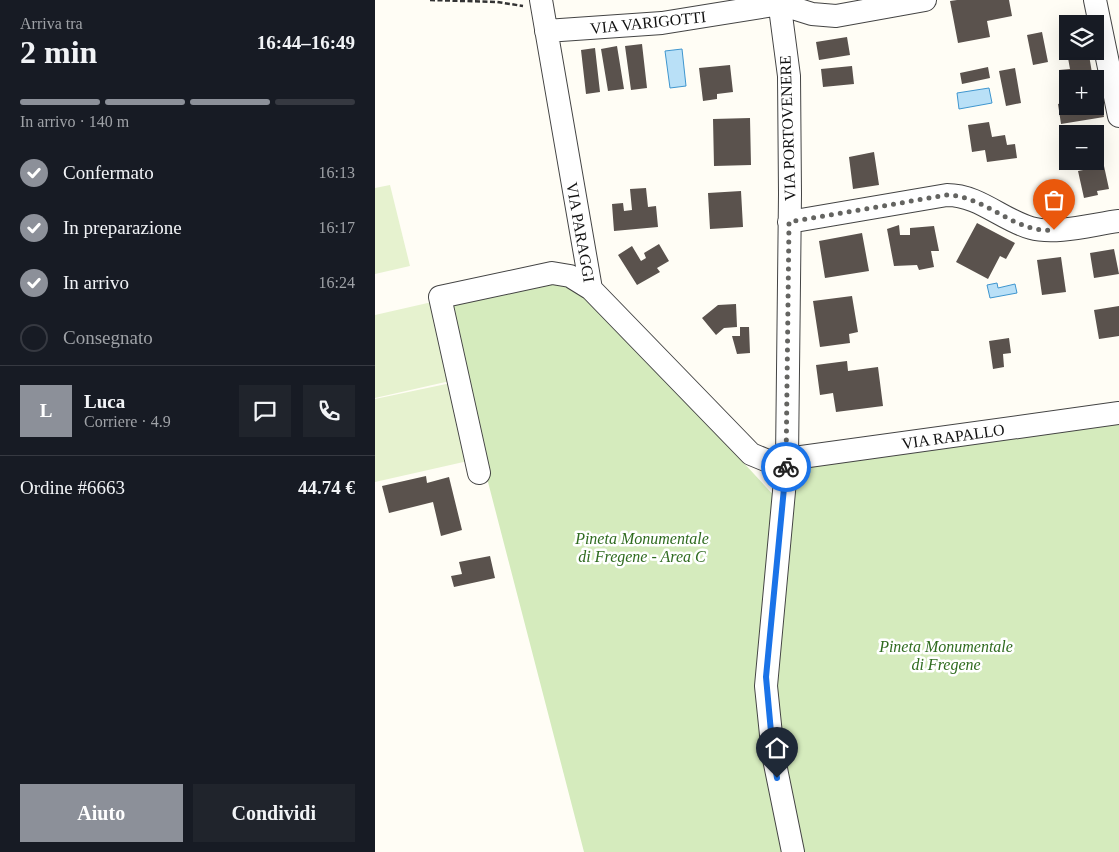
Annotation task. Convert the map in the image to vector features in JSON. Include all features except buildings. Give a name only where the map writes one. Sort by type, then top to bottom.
[{"type":"street","points":[[779,2],[812,14],[828,16],[924,0]]},
{"type":"street","points":[[1095,0],[1113,61],[1119,116]]},
{"type":"street","name":"VIA VARIGOTTI","points":[[543,14],[663,23],[779,2]]},
{"type":"street","name":"VIA PORTOVENERE","points":[[779,2],[789,76],[787,459],[766,686],[773,754],[793,852]]},
{"type":"street","name":"VIA PARAGGI","points":[[543,14],[591,290],[749,452],[764,460],[787,459]]},
{"type":"street","points":[[789,222],[947,195],[969,198],[1038,230],[1119,221]]},
{"type":"street","points":[[479,473],[440,297],[552,273],[570,276],[591,290]]},
{"type":"street","name":"VIA RAPALLO","points":[[787,459],[1119,413]]},
{"type":"path","points":[[431,0],[503,3],[543,14]]},
{"type":"green space","points":[[390,185],[410,266],[375,274],[375,188]]},
{"type":"green space","name":"Pineta Monumentale di Fregene - Area C","points":[[570,276],[779,501],[776,802],[781,852],[584,852],[440,297]]},
{"type":"green space","points":[[432,302],[450,381],[375,398],[375,315]]},
{"type":"green space","points":[[451,383],[468,461],[375,482],[375,399]]},
{"type":"green space","name":"Pineta Monumentale di Fregene","points":[[1119,420],[1119,852],[796,852],[771,687],[787,459]]},
{"type":"water","points":[[682,49],[686,86],[670,88],[665,51]]},
{"type":"water","points":[[989,88],[992,103],[959,109],[957,93]]},
{"type":"water","points":[[997,283],[998,288],[1015,284],[1017,293],[990,298],[987,285]]},
{"type":"way so far","points":[[786,467],[789,222],[947,195],[969,198],[1028,227],[1054,230]]},
{"type":"route","points":[[777,778],[766,677],[786,467]]}]
